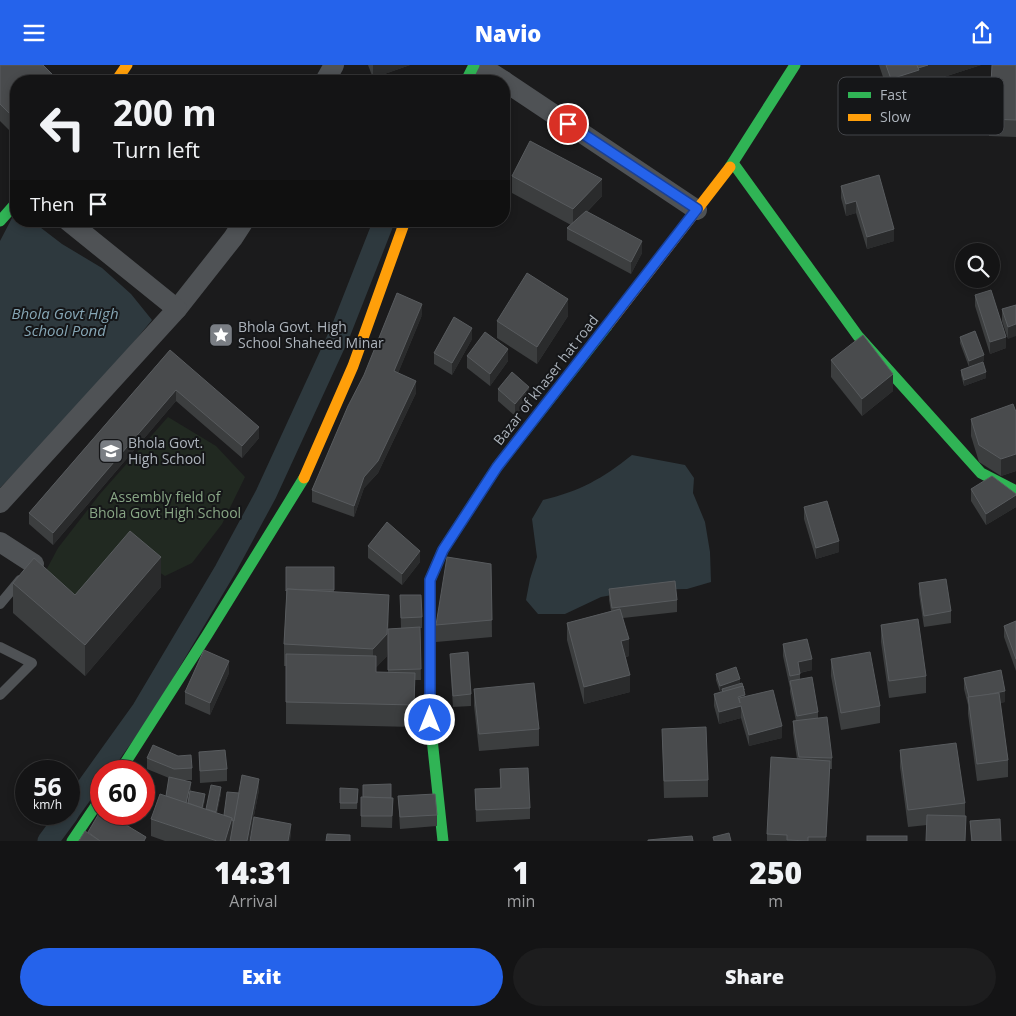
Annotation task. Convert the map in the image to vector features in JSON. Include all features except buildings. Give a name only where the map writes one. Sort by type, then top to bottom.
[{"type":"street","points":[[479,65],[495,75]]},
{"type":"street","name":"Bazar of khaser hat road","points":[[443,841],[430,720],[430,580],[443,550],[497,467],[733,163],[795,65]]},
{"type":"street","points":[[510,85],[697,209]]},
{"type":"street","points":[[733,163],[858,336],[981,473],[1016,491]]},
{"type":"street","points":[[0,221],[10,210]]},
{"type":"street","points":[[75,227],[177,309]]},
{"type":"street","points":[[127,760],[208,635],[306,474],[354,366],[403,227]]},
{"type":"street","points":[[0,503],[177,309],[238,230]]},
{"type":"street","points":[[0,541],[34,564]]},
{"type":"street","points":[[72,841],[90,815]]},
{"type":"lane","points":[[0,604],[34,564]]},
{"type":"lane","points":[[0,647],[32,663],[0,695]]},
{"type":"green space","name":"Assembly field of Bhola Govt High School","points":[[168,417],[216,446],[245,477],[222,524],[192,563],[165,576],[123,548],[74,607],[42,578],[58,548],[100,494]]},
{"type":"water","name":"Bhola Govt High School Pond","points":[[10,222],[10,227],[40,227],[62,244],[102,268],[131,294],[152,320],[96,388],[0,488],[0,241]]},
{"type":"water","points":[[632,455],[685,465],[694,478],[693,493],[705,522],[710,552],[711,582],[687,589],[640,590],[601,597],[565,614],[538,614],[526,600],[537,557],[532,519],[543,500],[568,493],[590,483],[611,471]]},
{"type":"waterway","points":[[80,797],[142,710],[225,570],[266,494],[340,333],[382,227]]},
{"type":"waterway","points":[[48,841],[60,825]]},
{"type":"traffic: fast","points":[[469,75],[474,65]]},
{"type":"traffic: fast","points":[[730,167],[795,65]]},
{"type":"traffic: fast","points":[[733,163],[858,336],[981,473],[1016,491]]},
{"type":"traffic: fast","points":[[0,221],[10,210]]},
{"type":"traffic: fast","points":[[443,841],[430,720],[430,580],[443,550],[497,467],[607,326]]},
{"type":"traffic: fast","points":[[127,760],[304,478]]},
{"type":"traffic: fast","points":[[72,841],[90,814]]},
{"type":"traffic: slow","points":[[120,75],[127,65]]},
{"type":"traffic: slow","points":[[607,326],[730,167]]},
{"type":"traffic: slow","points":[[304,478],[353,366],[403,227]]},
{"type":"place","name":"Bhola Govt. High School Shaheed Minar","points":[[221,335]]},
{"type":"place","name":"Bhola Govt. High School","points":[[111,451]]},
{"type":"route","points":[[430,720],[430,580],[443,550],[497,467],[697,209],[568,124]]}]
